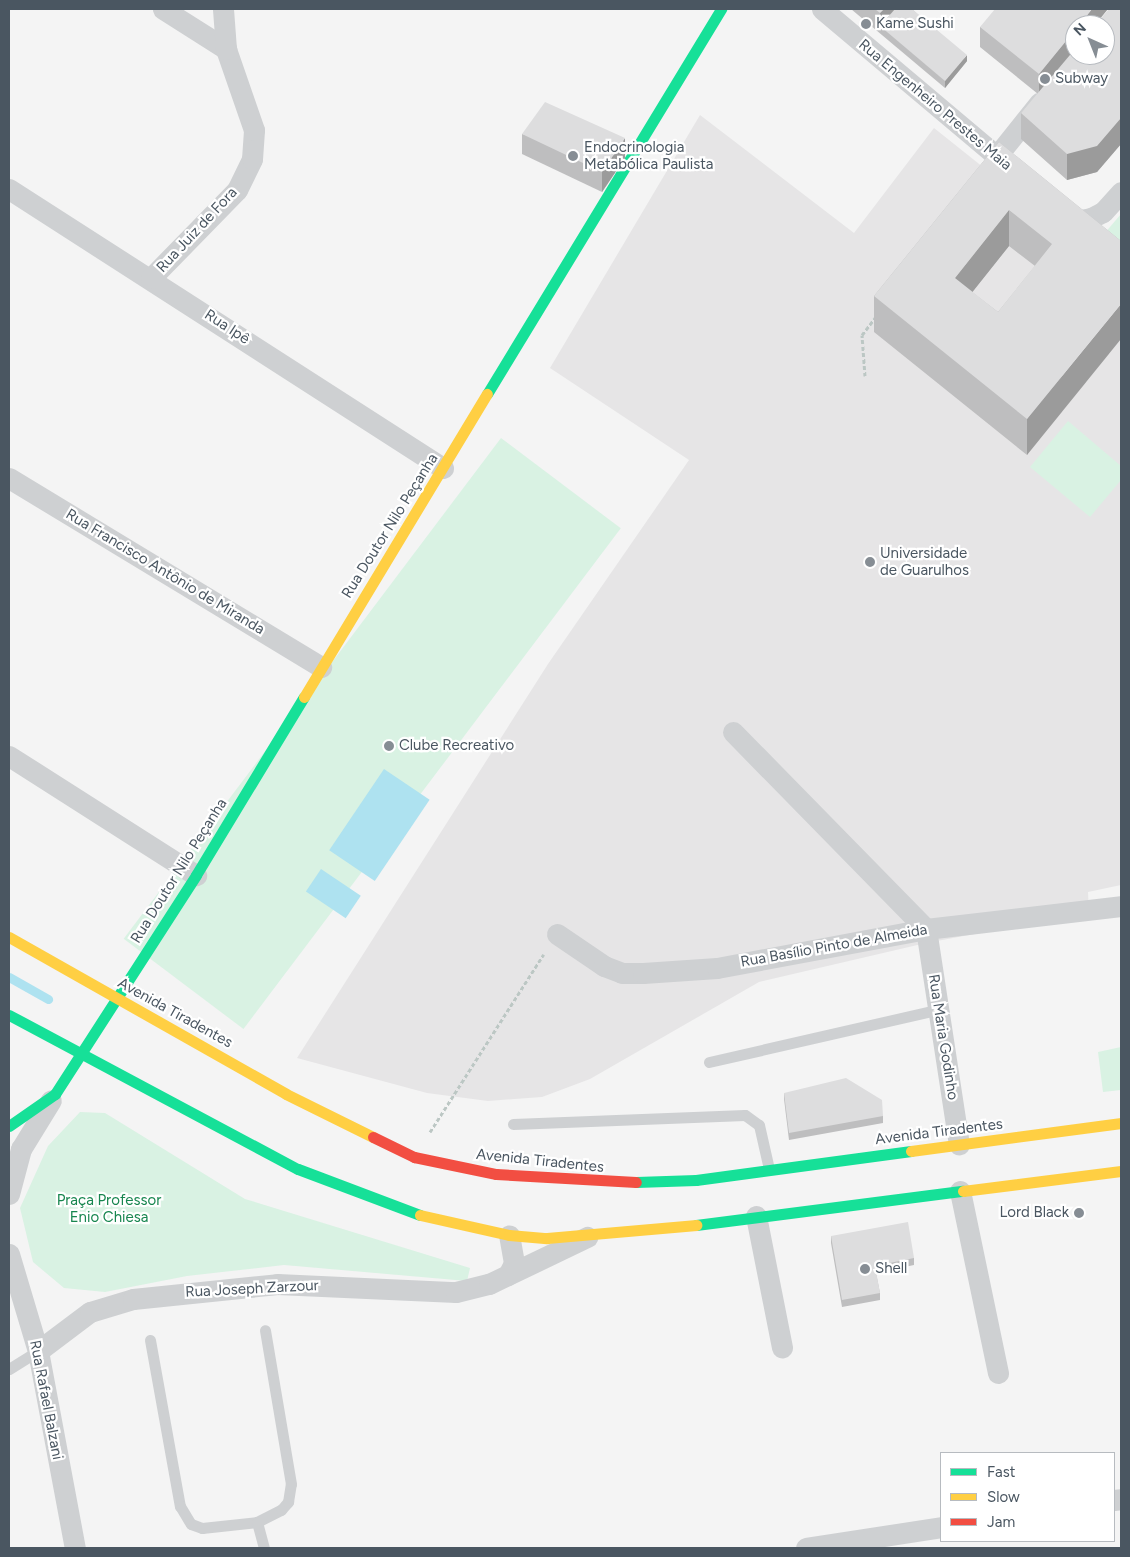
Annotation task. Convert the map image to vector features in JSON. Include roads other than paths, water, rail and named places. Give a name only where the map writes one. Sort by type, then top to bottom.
[{"type":"main road","name":"Rua Doutor Nilo Peçanha","points":[[80,1055],[196,875],[721,9]]},
{"type":"main road","name":"Avenida Tiradentes","points":[[9,937],[286,1094],[414,1157],[496,1174],[614,1183],[696,1180],[1121,1123]]},
{"type":"main road","points":[[9,1015],[80,1055],[298,1168],[418,1215],[509,1235],[547,1238],[701,1224],[1121,1171]]},
{"type":"main road","points":[[9,1126],[55,1094],[80,1055]]},
{"type":"street","points":[[163,9],[226,49]]},
{"type":"street","name":"Rua Juiz de Fora","points":[[151,278],[237,190],[252,159],[254,130],[226,49],[223,9]]},
{"type":"street","name":"Rua Engenheiro Prestes Maia","points":[[822,9],[1032,186]]},
{"type":"street","points":[[996,157],[1054,84]]},
{"type":"street","name":"Rua Ipê","points":[[9,189],[151,278],[443,468]]},
{"type":"street","points":[[1054,204],[1076,221],[1103,212],[1121,192]]},
{"type":"street","name":"Rua Francisco Antônio de Miranda","points":[[9,478],[321,667]]},
{"type":"street","points":[[732,732],[926,929]]},
{"type":"street","points":[[9,756],[196,875]]},
{"type":"street","name":"Rua Basílio Pinto de Almeida","points":[[557,934],[604,966],[622,973],[644,973],[716,968],[926,929],[1121,906]]},
{"type":"street","name":"Rua Maria Godinho","points":[[926,929],[940,1009],[959,1144]]},
{"type":"street","points":[[9,1194],[21,1148],[55,1094]]},
{"type":"street","points":[[960,1191],[998,1373]]},
{"type":"street","points":[[756,1216],[782,1347]]},
{"type":"street","name":"Rua Joseph Zarzour","points":[[38,1351],[90,1312],[133,1299],[277,1284],[351,1285],[442,1294],[474,1288],[508,1276],[596,1233]]},
{"type":"street","points":[[508,1276],[514,1263],[509,1235]]},
{"type":"street","name":"Rua Rafael Balzani","points":[[9,1254],[38,1351],[75,1548]]},
{"type":"street","points":[[806,1548],[940,1527]]},
{"type":"lane","points":[[709,1062],[940,1009]]},
{"type":"lane","points":[[513,1124],[745,1115],[759,1125],[769,1169]]},
{"type":"lane","points":[[150,1340],[180,1506],[191,1524],[202,1528],[257,1522],[281,1510],[288,1502],[291,1484],[264,1330]]},
{"type":"lane","points":[[9,1369],[38,1351]]},
{"type":"lane","points":[[257,1522],[264,1548]]},
{"type":"water","points":[[384,769],[430,800],[375,881],[329,850]]},
{"type":"water","points":[[321,869],[361,896],[346,918],[306,891]]},
{"type":"waterway","points":[[9,977],[48,999]]},
{"type":"place","name":"Kame Sushi","points":[[866,24]]},
{"type":"place","name":"Subway","points":[[1045,79]]},
{"type":"place","name":"Endocrinologia Metabólica Paulista","points":[[573,156]]},
{"type":"place","name":"Universidade de Guarulhos","points":[[870,562]]},
{"type":"place","name":"Clube Recreativo","points":[[389,746]]},
{"type":"place","name":"Lord Black","points":[[1079,1213]]},
{"type":"place","name":"Shell","points":[[865,1269]]},
{"type":"park label","name":"Praça Professor Enio Chiesa","points":[[109,1208]]}]
